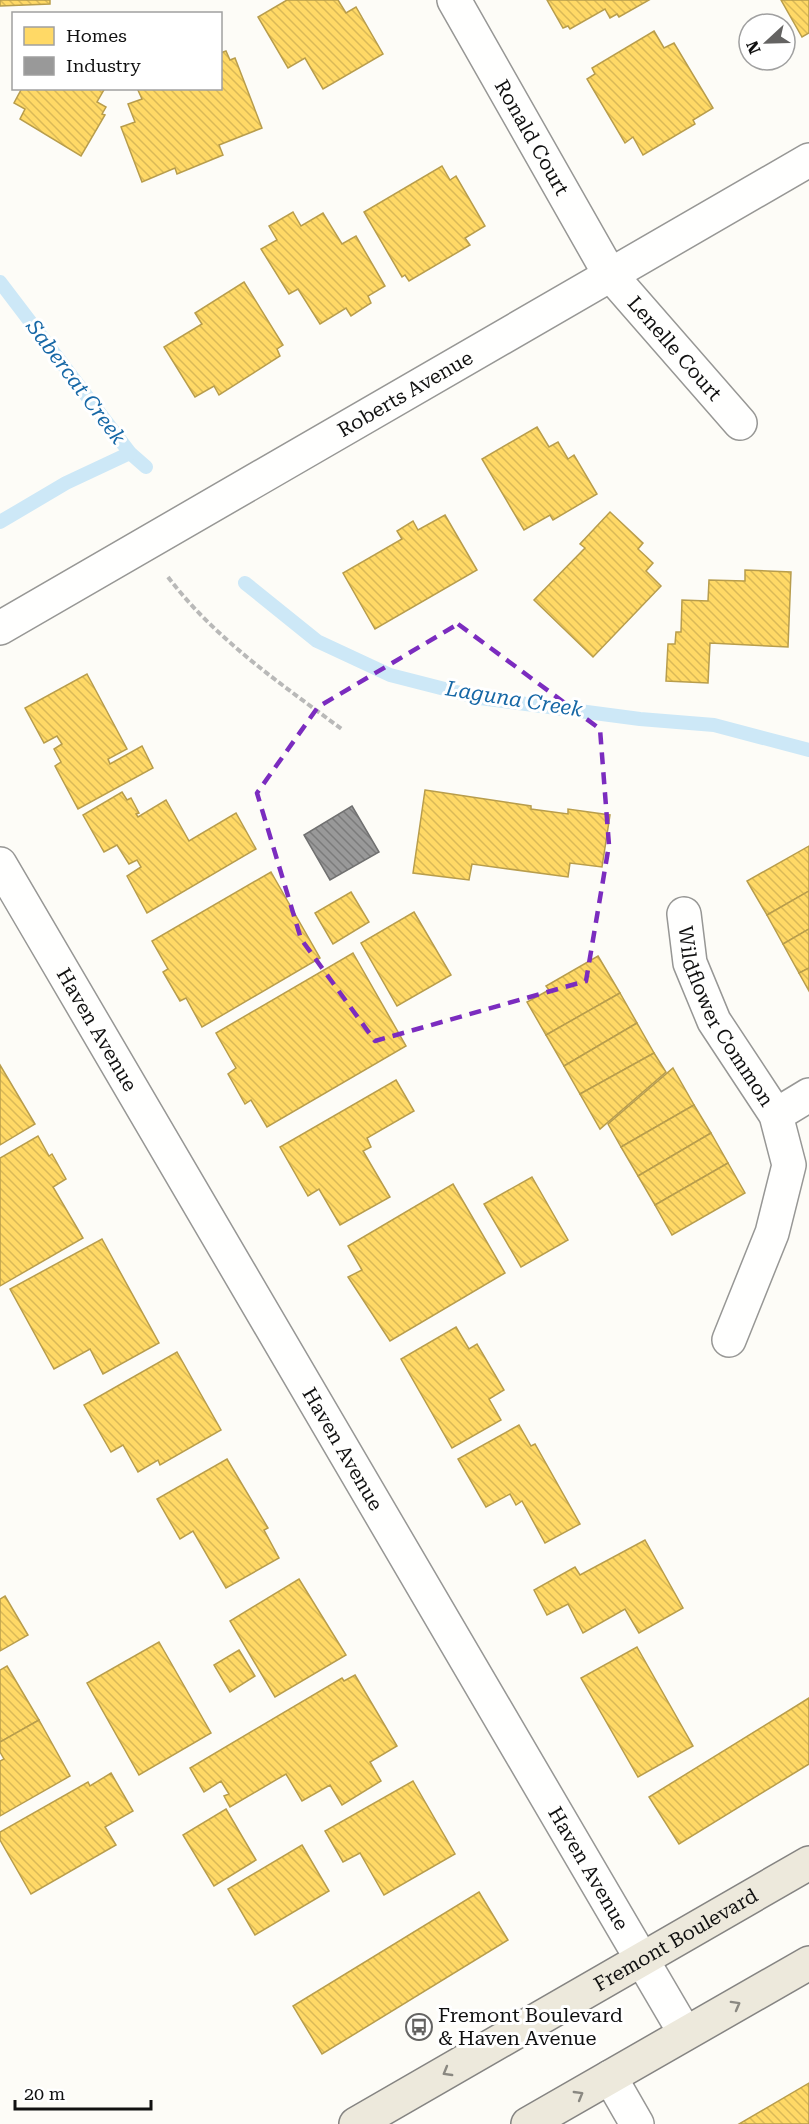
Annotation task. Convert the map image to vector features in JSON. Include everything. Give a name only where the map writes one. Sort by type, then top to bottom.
[{"type":"main road","name":"Fremont Boulevard","points":[[356,2124],[809,1863]]},
{"type":"main road","points":[[528,2124],[809,1963]]},
{"type":"street","name":"Ronald Court","points":[[454,0],[609,273]]},
{"type":"street","name":"Roberts Avenue","points":[[0,628],[609,273],[809,160]]},
{"type":"street","name":"Lenelle Court","points":[[609,273],[740,423]]},
{"type":"street","name":"Haven Avenue","points":[[0,864],[685,2033]]},
{"type":"street","name":"Wildflower Common","points":[[684,914],[690,963],[714,1022],[776,1115],[789,1165],[772,1233],[729,1340]]},
{"type":"street","name":"Wildflower Common","points":[[776,1115],[809,1095]]},
{"type":"street","points":[[610,2077],[637,2124]]},
{"type":"path","points":[[144,545],[184,597],[242,655],[343,730]]},
{"type":"highlighted area","points":[[458,624],[600,729],[609,845],[586,981],[375,1041],[301,939],[257,793],[318,707]]},
{"type":"building: Homes","points":[[0,0],[50,0],[50,4],[0,6]]},
{"type":"building: Homes","points":[[287,0],[338,0],[346,13],[356,7],[383,54],[323,89],[305,58],[288,68],[258,17]]},
{"type":"building: Homes","points":[[547,0],[649,0],[619,17],[617,14],[610,18],[605,9],[570,29],[568,26],[563,28]]},
{"type":"building: Homes","points":[[781,0],[809,0],[809,33],[802,37],[797,28],[797,12],[788,12]]},
{"type":"building: Homes","points":[[654,31],[664,48],[674,43],[713,108],[693,120],[695,124],[643,155],[633,137],[625,143],[587,79],[595,74],[592,68]]},
{"type":"building: Homes","points":[[226,51],[230,60],[235,58],[262,128],[219,145],[223,155],[177,174],[175,168],[142,182],[121,127],[135,122],[128,104],[142,99],[138,90],[222,90],[222,52]]},
{"type":"building: Homes","points":[[21,90],[104,90],[97,102],[106,107],[102,114],[105,115],[81,156],[20,119],[25,109],[14,103]]},
{"type":"building: Homes","points":[[442,166],[450,180],[456,176],[485,226],[465,238],[470,245],[409,281],[405,275],[402,277],[364,212]]},
{"type":"building: Homes","points":[[293,212],[301,226],[323,213],[342,244],[356,236],[385,286],[368,296],[371,303],[351,316],[346,308],[320,324],[298,289],[289,294],[261,249],[277,240],[269,226]]},
{"type":"building: Homes","points":[[244,282],[283,345],[277,349],[280,356],[219,395],[214,386],[195,397],[164,347],[202,324],[195,313]]},
{"type":"building: Homes","points":[[537,427],[549,447],[558,442],[568,459],[574,455],[597,494],[553,520],[550,515],[524,530],[482,459]]},
{"type":"building: Homes","points":[[610,512],[643,543],[638,549],[653,563],[646,571],[661,586],[593,657],[534,600],[585,548],[580,544]]},
{"type":"building: Homes","points":[[445,515],[477,570],[375,629],[343,573],[402,539],[397,531],[413,521],[418,530]]},
{"type":"building: Homes","points":[[745,570],[791,572],[788,647],[710,643],[708,683],[666,681],[668,644],[675,644],[676,632],[681,632],[682,600],[708,601],[709,580],[745,581]]},
{"type":"building: Homes","points":[[87,674],[127,749],[108,759],[110,764],[142,746],[153,768],[78,809],[55,766],[61,762],[54,749],[62,744],[57,736],[44,743],[25,708]]},
{"type":"building: Homes","points":[[425,790],[568,814],[568,809],[610,815],[602,867],[570,863],[568,877],[472,864],[469,880],[413,873]]},
{"type":"building: Homes","points":[[122,792],[127,800],[131,798],[139,813],[136,814],[138,817],[166,800],[189,841],[236,813],[256,849],[147,913],[127,876],[141,867],[137,860],[129,864],[117,845],[104,852],[83,815]]},
{"type":"building: Homes","points":[[809,846],[809,891],[767,915],[747,881]]},
{"type":"building: Homes","points":[[271,872],[320,958],[202,1027],[186,998],[180,1001],[163,972],[168,969],[152,941]]},
{"type":"building: Homes","points":[[809,891],[809,929],[783,944],[767,915]]},
{"type":"building: Homes","points":[[351,892],[369,922],[333,944],[315,913]]},
{"type":"building: Homes","points":[[414,912],[451,975],[397,1006],[361,943]]},
{"type":"building: Homes","points":[[809,929],[809,968],[799,973],[783,944]]},
{"type":"building: Homes","points":[[353,953],[406,1046],[267,1127],[251,1100],[245,1104],[228,1074],[236,1068],[216,1033]]},
{"type":"building: Homes","points":[[598,956],[620,993],[546,1035],[527,1002],[549,990],[546,986]]},
{"type":"building: Homes","points":[[809,968],[809,991],[799,973]]},
{"type":"building: Homes","points":[[620,993],[637,1023],[564,1066],[546,1035]]},
{"type":"building: Homes","points":[[637,1023],[654,1053],[580,1094],[564,1066]]},
{"type":"building: Homes","points":[[654,1053],[666,1072],[600,1129],[580,1094]]},
{"type":"building: Homes","points":[[0,1065],[35,1124],[0,1145]]},
{"type":"building: Homes","points":[[673,1068],[694,1105],[621,1147],[608,1124]]},
{"type":"building: Homes","points":[[396,1080],[414,1111],[367,1138],[371,1147],[363,1151],[390,1197],[340,1225],[319,1189],[308,1196],[280,1147]]},
{"type":"building: Homes","points":[[694,1105],[711,1133],[638,1176],[621,1147]]},
{"type":"building: Homes","points":[[711,1133],[728,1163],[655,1205],[638,1176]]},
{"type":"building: Homes","points":[[38,1136],[49,1156],[52,1154],[66,1179],[53,1187],[83,1238],[0,1286],[0,1158]]},
{"type":"building: Homes","points":[[728,1163],[745,1193],[672,1235],[655,1205]]},
{"type":"building: Homes","points":[[532,1177],[568,1240],[521,1267],[484,1204]]},
{"type":"building: Homes","points":[[453,1184],[505,1273],[390,1341],[348,1277],[362,1270],[348,1246]]},
{"type":"building: Homes","points":[[102,1239],[159,1343],[103,1374],[90,1349],[54,1369],[10,1289]]},
{"type":"building: Homes","points":[[456,1327],[469,1349],[477,1344],[504,1390],[489,1399],[501,1420],[452,1448],[401,1359]]},
{"type":"building: Homes","points":[[177,1352],[221,1430],[160,1465],[158,1460],[138,1472],[123,1445],[111,1452],[84,1405]]},
{"type":"building: Homes","points":[[519,1425],[531,1446],[535,1444],[580,1524],[545,1543],[522,1501],[516,1505],[510,1494],[486,1507],[458,1459]]},
{"type":"building: Homes","points":[[227,1459],[268,1528],[264,1530],[279,1558],[226,1588],[193,1531],[180,1539],[157,1499]]},
{"type":"building: Homes","points":[[645,1540],[683,1608],[639,1633],[625,1609],[583,1633],[568,1604],[547,1615],[534,1590],[575,1567],[580,1575]]},
{"type":"building: Homes","points":[[299,1579],[346,1655],[275,1697],[230,1621]]},
{"type":"building: Homes","points":[[5,1596],[28,1635],[0,1651],[0,1599]]},
{"type":"building: Homes","points":[[159,1642],[211,1733],[139,1775],[87,1683]]},
{"type":"building: Homes","points":[[637,1647],[693,1746],[638,1777],[581,1678]]},
{"type":"building: Homes","points":[[239,1650],[255,1676],[230,1692],[214,1665]]},
{"type":"building: Homes","points":[[7,1666],[39,1720],[0,1742],[0,1670]]},
{"type":"building: Homes","points":[[355,1675],[397,1746],[370,1762],[381,1781],[342,1805],[330,1785],[302,1801],[286,1774],[230,1807],[224,1796],[229,1794],[221,1781],[204,1792],[190,1768],[342,1678],[344,1681]]},
{"type":"building: Homes","points":[[809,1698],[809,1764],[679,1844],[649,1797]]},
{"type":"building: Homes","points":[[39,1720],[70,1776],[0,1816],[0,1761],[4,1759],[0,1752],[0,1742]]},
{"type":"building: Homes","points":[[111,1773],[133,1811],[105,1827],[116,1845],[31,1894],[0,1840],[0,1832],[88,1782],[90,1786]]},
{"type":"building: Homes","points":[[413,1781],[455,1854],[384,1895],[360,1853],[343,1862],[325,1831]]},
{"type":"building: Homes","points":[[226,1809],[256,1860],[214,1886],[183,1835]]},
{"type":"building: Homes","points":[[302,1845],[329,1891],[255,1935],[228,1889]]},
{"type":"building: Homes","points":[[479,1892],[508,1940],[322,2054],[293,2006]]},
{"type":"building: Homes","points":[[809,2083],[809,2124],[739,2124]]},
{"type":"building: Industry","points":[[352,806],[379,852],[330,880],[304,835]]},
{"type":"waterway","name":"Sabercat Creek","points":[[0,282],[130,453],[146,467]]},
{"type":"waterway","name":"Laguna Creek","points":[[0,522],[66,483],[130,453]]},
{"type":"waterway","name":"Laguna Creek","points":[[245,583],[317,641],[390,675],[480,698],[640,719],[714,725],[809,750]]},
{"type":"place","name":"Fremont Boulevard & Haven Avenue","points":[[419,2027]]}]
